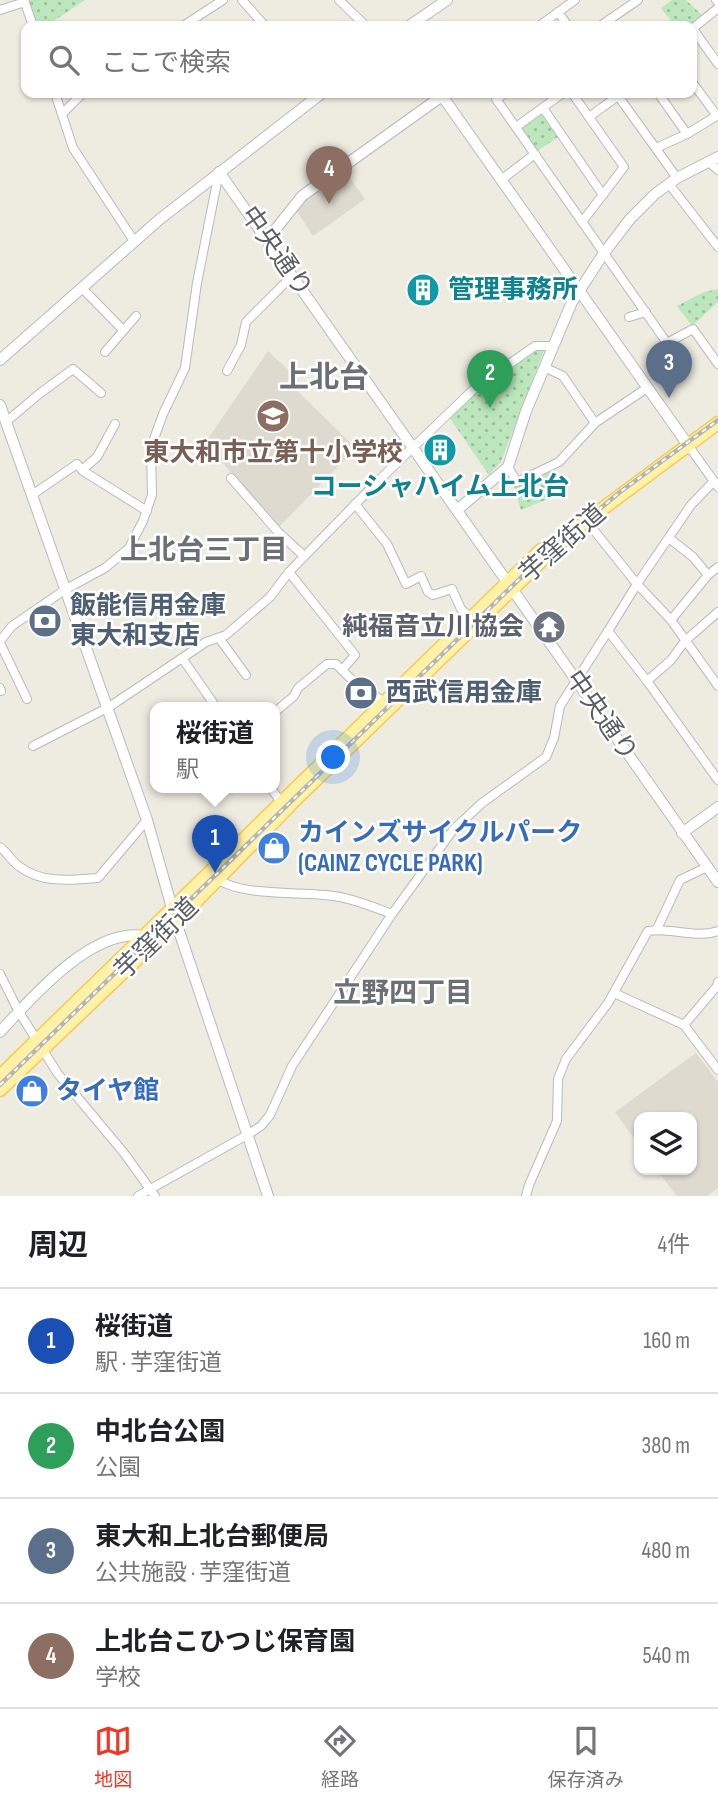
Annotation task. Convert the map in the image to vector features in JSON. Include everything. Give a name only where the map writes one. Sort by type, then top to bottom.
[{"type":"main road","name":"芋窪街道","points":[[0,1090],[40,1044],[173,906],[470,617],[718,413]]},
{"type":"main road","name":"芋窪街道","points":[[685,442],[718,423]]},
{"type":"main road","name":"芋窪街道","points":[[0,1076],[40,1044],[176,922],[509,586]]},
{"type":"street","points":[[191,21],[223,0]]},
{"type":"street","points":[[242,0],[261,21]]},
{"type":"street","points":[[340,0],[361,21]]},
{"type":"street","points":[[414,21],[433,4],[447,0]]},
{"type":"street","points":[[546,21],[575,0]]},
{"type":"street","points":[[610,21],[637,0]]},
{"type":"street","points":[[0,10],[25,1],[31,21]]},
{"type":"street","points":[[697,25],[718,8]]},
{"type":"street","points":[[558,12],[564,21]]},
{"type":"street","points":[[697,36],[718,64]]},
{"type":"street","points":[[656,149],[717,116],[697,89]]},
{"type":"street","points":[[57,98],[73,148],[134,241]]},
{"type":"street","points":[[62,114],[78,98]]},
{"type":"street","points":[[0,360],[134,241],[315,98]]},
{"type":"street","points":[[267,240],[302,196],[437,98]]},
{"type":"street","points":[[138,1196],[153,1192],[247,1135],[271,1115],[292,1066],[392,914],[453,830],[466,816],[546,758],[554,738],[560,706],[576,680],[691,505],[716,484],[446,98]]},
{"type":"street","points":[[498,98],[667,343],[693,329],[718,364]]},
{"type":"street","points":[[516,127],[556,98]]},
{"type":"street","points":[[576,98],[624,167],[582,222]]},
{"type":"street","points":[[589,117],[612,98]]},
{"type":"street","points":[[620,98],[656,149],[673,181],[718,247]]},
{"type":"street","points":[[662,98],[687,134]]},
{"type":"street","points":[[543,108],[603,195]]},
{"type":"street","points":[[501,180],[535,154]]},
{"type":"street","points":[[457,510],[508,467],[526,411],[552,346],[579,290],[604,253],[630,219],[655,194],[673,181],[715,163]]},
{"type":"street","points":[[27,699],[0,642],[12,626],[66,589],[105,568],[129,548],[152,495],[151,450],[163,414],[185,368],[197,283],[219,172]]},
{"type":"street","name":"中央通り","points":[[219,172],[682,833],[712,869],[718,882]]},
{"type":"street","points":[[227,371],[241,345],[246,322],[292,276]]},
{"type":"street","points":[[82,288],[123,330]]},
{"type":"street","points":[[629,317],[646,312]]},
{"type":"street","points":[[105,352],[136,316]]},
{"type":"street","points":[[33,746],[109,707],[206,642],[226,635],[270,597],[289,572],[355,504],[476,387],[535,346],[552,346]]},
{"type":"street","points":[[544,367],[563,376],[595,423]]},
{"type":"street","points":[[6,422],[38,394],[73,369],[101,393]]},
{"type":"street","points":[[508,467],[517,482],[559,463],[595,423],[647,388]]},
{"type":"street","points":[[0,405],[109,707],[147,820],[176,922],[268,1196]]},
{"type":"street","points":[[82,470],[97,457],[115,424]]},
{"type":"street","points":[[32,495],[77,464],[82,470],[146,511]]},
{"type":"street","points":[[230,478],[278,532],[304,556]]},
{"type":"street","points":[[355,504],[387,544],[406,584],[421,576],[428,592],[433,595],[452,589],[461,609],[470,617]]},
{"type":"street","points":[[593,529],[637,584],[671,620],[718,686]]},
{"type":"street","points":[[669,538],[693,557],[708,575]]},
{"type":"street","points":[[671,620],[708,575],[718,567]]},
{"type":"street","points":[[289,572],[355,655],[342,670]]},
{"type":"street","points":[[647,681],[671,660],[685,641],[718,612]]},
{"type":"street","points":[[608,631],[718,780]]},
{"type":"street","points":[[219,638],[246,675]]},
{"type":"street","points":[[182,658],[213,702]]},
{"type":"street","points":[[280,709],[294,696],[298,688],[327,664],[336,664],[384,702]]},
{"type":"street","points":[[274,793],[281,802]]},
{"type":"street","points":[[682,833],[718,807]]},
{"type":"street","points":[[0,847],[20,867],[41,877],[57,881],[97,878],[147,820]]},
{"type":"street","points":[[657,929],[680,880],[712,869]]},
{"type":"street","points":[[217,879],[227,886],[243,890],[335,896],[356,900],[392,914]]},
{"type":"street","points":[[526,1196],[557,1121],[558,1079],[566,1059],[614,993],[648,931],[657,929],[708,935],[718,931]]},
{"type":"street","points":[[0,1032],[63,967],[85,952],[129,933],[144,936]]},
{"type":"street","points":[[0,974],[19,1012],[58,1074],[153,1192]]},
{"type":"street","points":[[684,1025],[718,982]]},
{"type":"street","points":[[614,993],[684,1025],[718,1070]]},
{"type":"shaded area","points":[[344,170],[365,199],[313,236],[296,210],[304,198]]},
{"type":"shaded area","name":"東大和市立第十小学校","points":[[268,351],[299,380],[295,389],[356,448],[279,527],[205,443]]},
{"type":"shaded area","points":[[696,1053],[718,1082],[718,1188],[707,1196],[677,1196],[661,1175],[697,1175],[697,1112],[634,1112],[634,1138],[615,1112]]},
{"type":"green space","points":[[28,0],[85,0],[54,21],[34,21]]},
{"type":"green space","points":[[672,0],[686,0],[703,16],[696,21],[671,21],[661,8]]},
{"type":"green space","points":[[542,111],[560,136],[537,151],[520,127]]},
{"type":"green space","points":[[718,289],[718,302],[692,326],[677,306],[704,292]]},
{"type":"green space","points":[[538,348],[544,350],[501,462],[489,475],[449,417],[479,390]]},
{"type":"green space","points":[[554,469],[565,492],[521,510],[514,486]]},
{"type":"railway","points":[[0,1085],[542,557],[620,492],[718,420]]},
{"type":"place","name":"上北台こひつじ保育園","points":[[329,204]]},
{"type":"place","name":"管理事務所","points":[[423,290]]},
{"type":"place","name":"東大和上北台郵便局","points":[[669,398]]},
{"type":"place","name":"中北台公園","points":[[490,408]]},
{"type":"place","name":"東大和市立第十小学校","points":[[273,416]]},
{"type":"place","name":"コーシャハイム上北台","points":[[440,450]]},
{"type":"place","name":"飯能信用金庫 東大和支店","points":[[45,621]]},
{"type":"place","name":"純福音立川協会","points":[[549,627]]},
{"type":"place","name":"西武信用金庫","points":[[361,693]]},
{"type":"place","name":"カインズサイクルパーク (CAINZ CYCLE PARK)","points":[[274,848]]},
{"type":"place","name":"桜街道","points":[[215,873]]},
{"type":"place","name":"タイヤ館","points":[[32,1091]]},
{"type":"district","name":"上北台","points":[[324,378]]},
{"type":"district","name":"上北台三丁目","points":[[204,550]]},
{"type":"district","name":"立野四丁目","points":[[403,993]]}]
